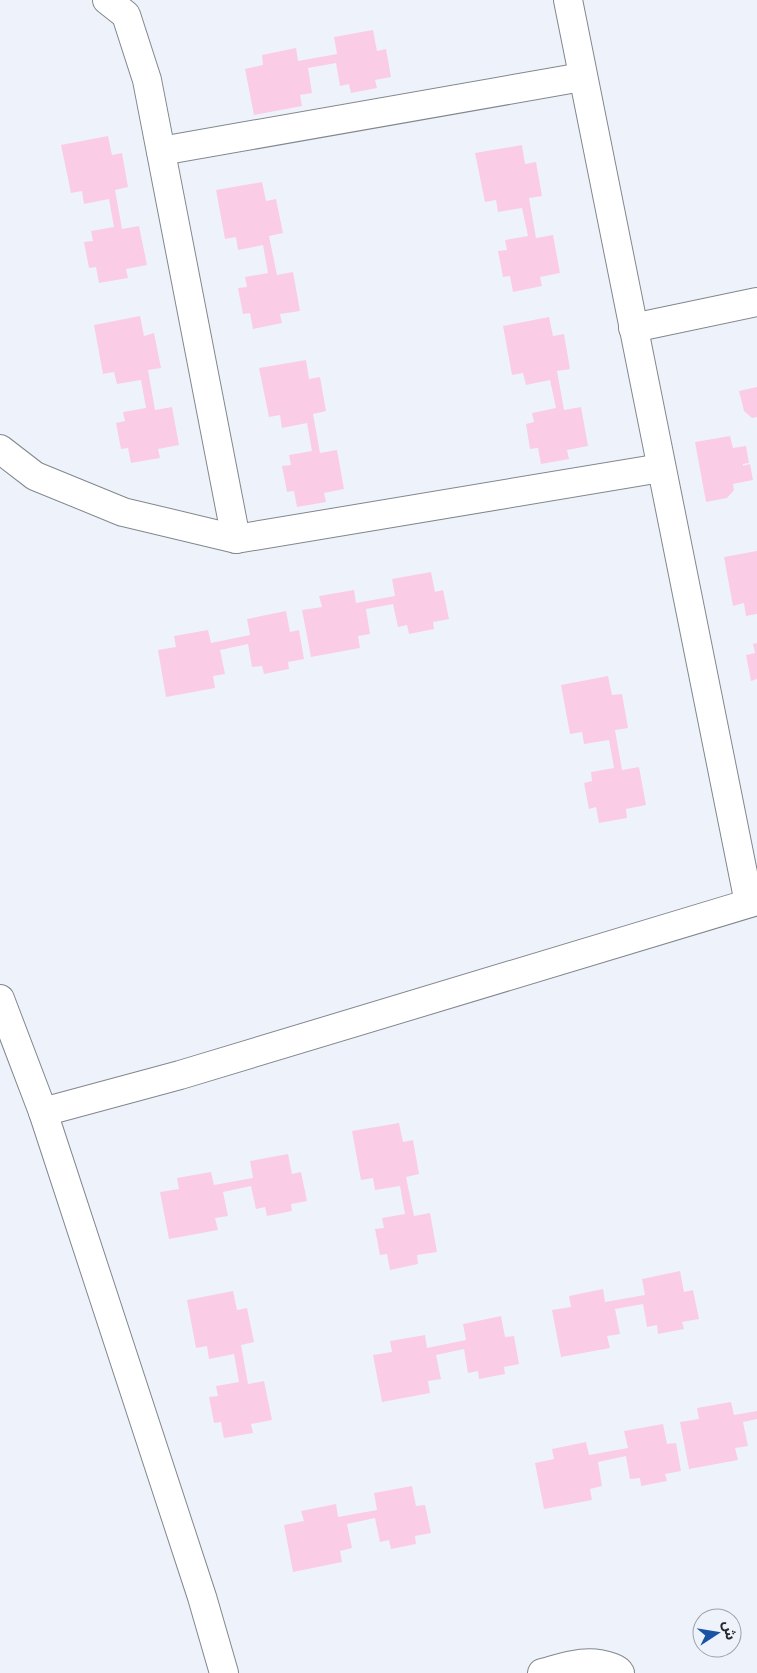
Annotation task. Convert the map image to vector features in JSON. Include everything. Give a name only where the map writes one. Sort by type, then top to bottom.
[{"type":"street","points":[[107,0],[126,15],[147,80],[236,539]]},
{"type":"street","points":[[43,1112],[180,1075],[753,902],[661,468],[568,0]]},
{"type":"street","points":[[161,151],[582,76]]},
{"type":"street","points":[[633,328],[757,302]]},
{"type":"street","points":[[0,449],[35,476],[124,512],[236,539],[661,468]]},
{"type":"street","points":[[0,998],[43,1112],[202,1597],[224,1673]]},
{"type":"street","points":[[542,1673],[572,1665],[598,1662],[618,1670],[620,1673]]},
{"type":"building","points":[[373,30],[377,51],[386,49],[391,77],[375,80],[377,88],[351,93],[349,84],[340,86],[336,63],[308,68],[312,93],[300,95],[302,106],[254,115],[245,69],[263,65],[262,55],[296,48],[298,61],[337,54],[334,37]]},
{"type":"building","points":[[108,136],[112,155],[122,153],[128,187],[115,190],[122,229],[139,226],[147,265],[126,269],[128,278],[99,283],[96,267],[89,268],[84,242],[93,241],[91,231],[114,227],[109,199],[84,204],[82,191],[71,193],[61,145]]},
{"type":"building","points":[[522,145],[525,164],[536,162],[542,196],[529,198],[536,238],[553,235],[560,273],[540,277],[542,286],[513,292],[510,276],[503,277],[498,251],[507,250],[505,240],[528,236],[522,208],[498,212],[496,200],[485,202],[475,153]]},
{"type":"building","points":[[262,182],[266,201],[276,199],[283,233],[269,236],[277,275],[293,272],[300,311],[280,314],[282,323],[253,329],[250,313],[243,314],[238,288],[247,287],[245,277],[268,273],[263,245],[238,250],[236,237],[225,239],[216,190]]},
{"type":"building","points":[[140,316],[144,336],[154,333],[161,368],[148,370],[155,410],[172,407],[179,445],[158,449],[160,458],[131,463],[128,448],[121,449],[116,423],[125,421],[123,412],[146,408],[141,380],[117,384],[114,372],[103,374],[94,325]]},
{"type":"building","points":[[549,317],[553,336],[564,334],[570,369],[557,371],[564,410],[581,407],[588,446],[567,450],[569,459],[541,464],[538,448],[530,449],[526,424],[534,422],[532,413],[556,408],[550,380],[526,385],[523,373],[512,375],[503,326]]},
{"type":"building","points":[[306,360],[309,379],[320,377],[326,411],[313,414],[320,453],[337,450],[344,489],[324,493],[326,502],[297,507],[294,491],[287,492],[282,466],[291,465],[289,455],[312,451],[307,423],[282,428],[280,415],[269,417],[259,368]]},
{"type":"building","points":[[757,387],[757,417],[752,418],[744,411],[739,391]]},
{"type":"building","points":[[730,436],[733,448],[746,446],[749,463],[743,464],[743,466],[750,464],[753,480],[733,484],[734,490],[727,498],[706,502],[695,442]]},
{"type":"building","points":[[757,551],[757,614],[746,616],[744,603],[733,606],[724,557]]},
{"type":"building","points":[[431,572],[435,592],[443,590],[449,619],[433,622],[434,629],[409,634],[407,625],[398,627],[393,604],[366,609],[370,634],[358,636],[360,648],[311,657],[302,610],[322,607],[319,596],[354,590],[356,603],[395,596],[392,579]]},
{"type":"building","points":[[286,611],[290,632],[299,630],[304,659],[288,662],[289,669],[264,674],[262,666],[252,667],[248,644],[220,650],[225,674],[213,676],[215,688],[166,697],[158,650],[176,647],[174,636],[208,630],[211,643],[250,635],[247,619]]},
{"type":"building","points":[[757,643],[757,679],[751,681],[746,655],[755,653],[753,644]]},
{"type":"building","points":[[608,676],[612,695],[622,694],[628,728],[615,730],[622,770],[639,767],[646,805],[626,809],[627,818],[599,823],[596,807],[589,809],[584,783],[592,781],[591,772],[614,768],[609,740],[584,744],[582,732],[570,734],[561,685]]},
{"type":"building","points":[[399,1123],[403,1142],[413,1140],[419,1174],[406,1177],[414,1216],[430,1213],[437,1252],[417,1255],[418,1264],[390,1270],[387,1254],[380,1255],[375,1229],[384,1228],[382,1218],[405,1214],[400,1186],[375,1190],[373,1178],[361,1180],[352,1131]]},
{"type":"building","points":[[288,1154],[292,1174],[301,1172],[307,1201],[291,1204],[292,1211],[267,1216],[265,1207],[256,1209],[251,1186],[223,1192],[228,1216],[215,1218],[218,1230],[169,1239],[160,1192],[179,1189],[177,1178],[211,1172],[214,1185],[253,1178],[250,1161]]},
{"type":"building","points":[[680,1271],[684,1292],[693,1290],[699,1319],[682,1322],[684,1329],[658,1334],[657,1325],[647,1327],[643,1304],[615,1309],[620,1334],[607,1336],[610,1348],[561,1357],[552,1310],[571,1307],[569,1296],[603,1289],[605,1302],[645,1295],[642,1279]]},
{"type":"building","points":[[233,1291],[237,1310],[247,1308],[254,1342],[241,1345],[248,1384],[264,1381],[272,1420],[251,1424],[253,1433],[224,1438],[221,1422],[214,1423],[209,1397],[218,1396],[216,1386],[239,1382],[234,1354],[209,1359],[207,1346],[196,1348],[187,1300]]},
{"type":"building","points":[[501,1316],[505,1337],[514,1336],[519,1364],[504,1367],[505,1374],[479,1379],[478,1371],[468,1373],[464,1349],[436,1355],[441,1379],[428,1381],[430,1393],[382,1402],[373,1355],[392,1352],[390,1341],[425,1335],[427,1348],[466,1340],[463,1324]]},
{"type":"building","points":[[731,1402],[734,1415],[757,1411],[757,1419],[743,1422],[748,1446],[735,1448],[738,1460],[689,1469],[680,1422],[699,1419],[697,1408]]},
{"type":"building","points":[[663,1424],[667,1444],[676,1443],[681,1471],[665,1474],[667,1481],[641,1486],[640,1478],[630,1479],[626,1456],[598,1462],[602,1486],[590,1489],[592,1500],[544,1509],[535,1463],[554,1459],[552,1449],[586,1442],[589,1455],[628,1448],[624,1431]]},
{"type":"building","points":[[412,1486],[416,1506],[425,1505],[431,1533],[415,1536],[416,1544],[391,1549],[389,1540],[380,1542],[375,1518],[347,1524],[352,1548],[340,1551],[342,1562],[293,1572],[284,1525],[304,1521],[301,1511],[336,1504],[338,1517],[377,1510],[374,1493]]}]
